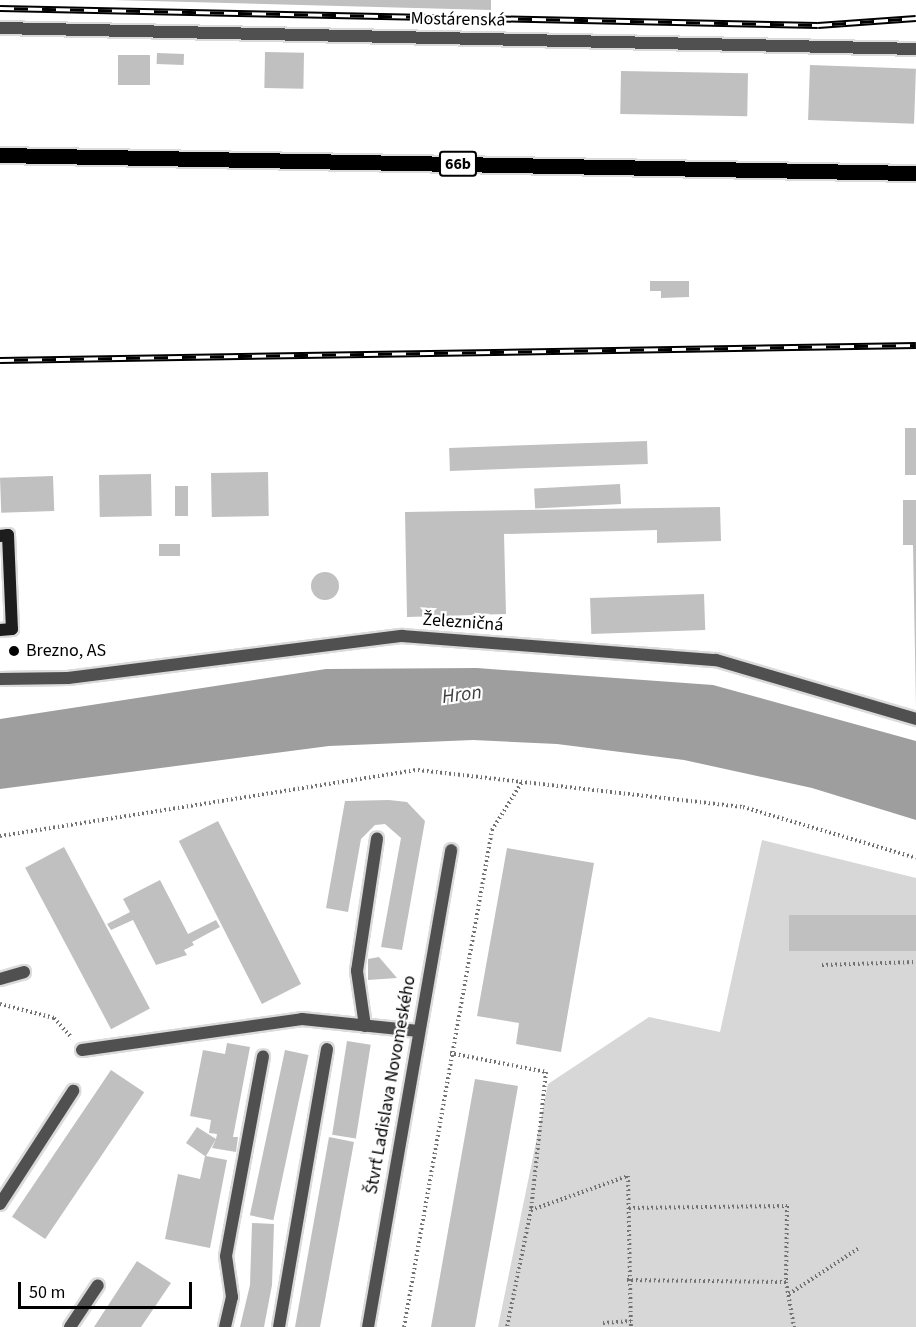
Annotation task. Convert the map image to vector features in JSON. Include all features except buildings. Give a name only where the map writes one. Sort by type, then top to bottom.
[{"type":"main road","name":"66b","points":[[0,155],[916,173]]},
{"type":"street","name":"Mostárenská","points":[[0,28],[916,49]]},
{"type":"street","points":[[0,536],[8,536],[12,629],[0,630]]},
{"type":"street","name":"Železničná","points":[[0,679],[68,678],[402,636],[716,660],[916,719]]},
{"type":"street","points":[[365,1026],[357,971],[377,839]]},
{"type":"street","name":"Štvrť Ladislava Novomeského","points":[[368,1327],[451,850]]},
{"type":"street","points":[[0,979],[24,972]]},
{"type":"street","points":[[82,1050],[302,1019],[418,1031]]},
{"type":"street","points":[[279,1327],[327,1049]]},
{"type":"street","points":[[225,1327],[232,1297],[226,1256],[263,1056]]},
{"type":"street","points":[[0,1204],[73,1091]]},
{"type":"street","points":[[70,1327],[98,1285]]},
{"type":"path","points":[[0,836],[418,771],[743,807],[916,858]]},
{"type":"path","points":[[404,1327],[450,1053],[492,830],[522,782]]},
{"type":"path","points":[[822,965],[916,962]]},
{"type":"path","points":[[0,1004],[54,1018],[82,1050]]},
{"type":"path","points":[[450,1053],[546,1072],[531,1210],[507,1327]]},
{"type":"path","points":[[531,1210],[628,1176],[627,1280],[631,1327]]},
{"type":"path","points":[[629,1208],[788,1206],[786,1282],[794,1327]]},
{"type":"path","points":[[789,1294],[860,1248]]},
{"type":"path","points":[[627,1280],[786,1282]]},
{"type":"path","points":[[603,1323],[631,1321]]},
{"type":"shaded area","points":[[762,840],[916,878],[916,1327],[498,1327],[548,1084],[649,1017],[720,1032]]},
{"type":"water","name":"Hron","points":[[477,668],[713,685],[916,741],[916,820],[812,788],[684,760],[557,744],[473,740],[329,746],[0,789],[0,719],[326,669]]},
{"type":"railway","points":[[0,8],[818,25],[916,18]]},
{"type":"railway","points":[[0,360],[916,345]]},
{"type":"place","name":"Brezno, AS","points":[[14,651]]}]
